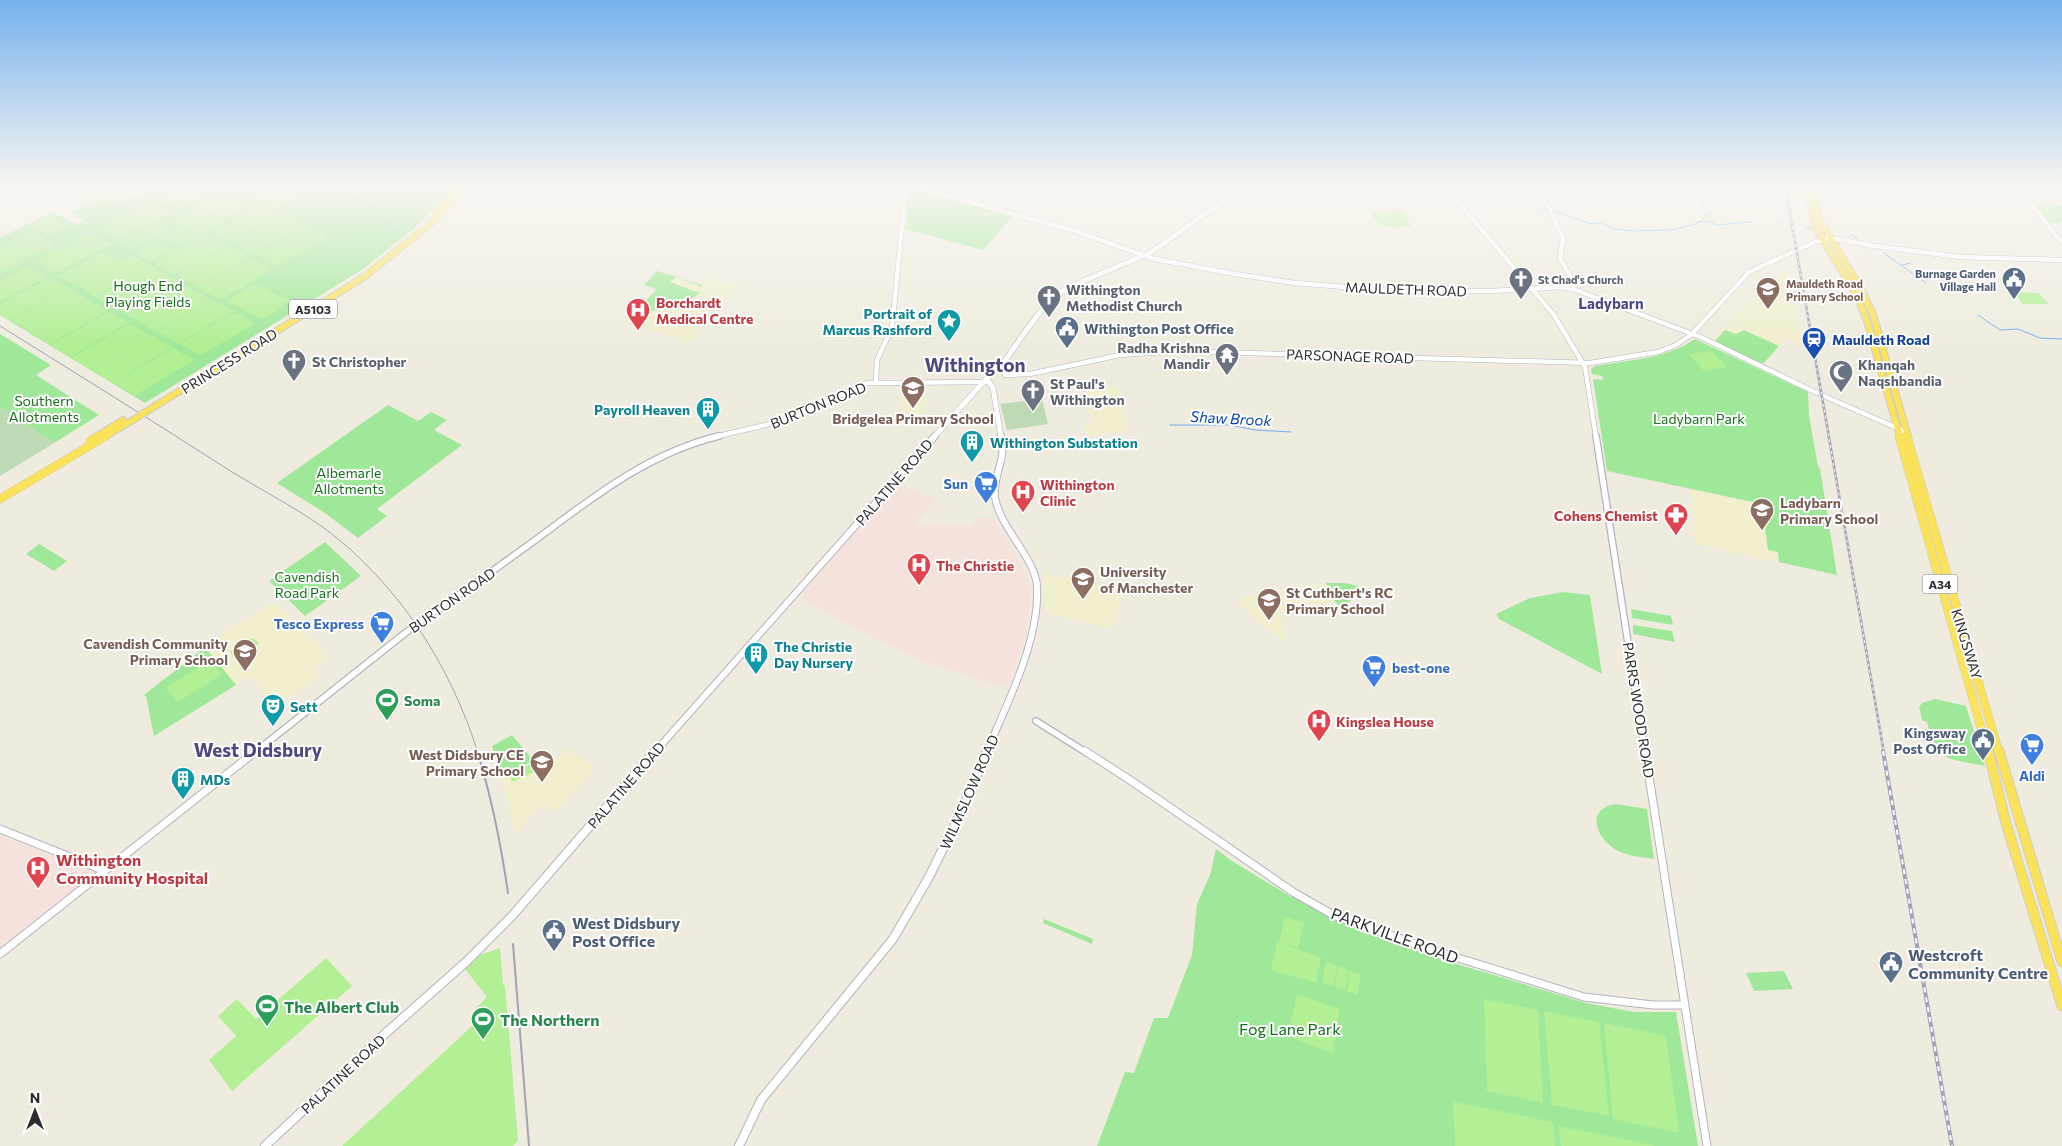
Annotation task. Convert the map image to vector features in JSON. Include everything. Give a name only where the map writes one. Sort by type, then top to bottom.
[{"type":"highway","name":"PRINCESS ROAD","points":[[0,493],[139,414],[366,270],[407,238]]},
{"type":"highway","name":"PRINCESS ROAD","points":[[0,499],[338,295],[413,238]]},
{"type":"highway","name":"KINGSWAY","points":[[1828,240],[1826,248],[1856,293],[1867,321],[1985,740],[2006,823],[2062,1006]]},
{"type":"highway","name":"KINGSWAY","points":[[1828,240],[1834,259]]},
{"type":"highway","name":"KINGSWAY","points":[[1828,240],[1859,285],[1872,314],[2062,962]]},
{"type":"highway","points":[[1985,740],[1997,742]]},
{"type":"main road","points":[[985,384],[1045,306],[1057,294],[1069,287],[1145,256],[1170,238]]},
{"type":"main road","name":"WILMSLOW ROAD","points":[[738,1146],[761,1100],[893,940],[929,877],[963,808],[1019,674],[1033,629],[1037,585],[1032,567],[1007,529],[996,497],[995,484],[1002,454],[1001,430],[993,392],[985,384]]},
{"type":"main road","name":"PALATINE ROAD","points":[[265,1146],[460,967],[512,916],[818,570],[873,505],[985,384]]},
{"type":"street","points":[[876,382],[877,360],[889,334],[894,332],[892,328],[901,238]]},
{"type":"street","name":"MAULDETH ROAD","points":[[1096,238],[1145,256],[1217,272],[1278,281],[1346,288],[1447,292],[1532,290],[1561,287],[1573,289],[1692,334],[1816,393]]},
{"type":"street","name":"PARRS WOOD ROAD","points":[[1489,238],[1554,315],[1584,364],[1670,901],[1684,1004],[1707,1146]]},
{"type":"street","points":[[1563,238],[1560,258],[1574,284],[1573,289]]},
{"type":"street","points":[[1828,240],[1870,245]]},
{"type":"street","points":[[1828,240],[1951,256],[2062,260]]},
{"type":"street","name":"PARSONAGE ROAD","points":[[1005,376],[1030,374],[1120,355],[1177,352],[1584,364],[1658,352],[1676,345],[1692,334],[1749,272],[1810,244],[1828,240]]},
{"type":"street","points":[[1810,244],[1817,244],[1826,248]]},
{"type":"street","name":"BURTON ROAD","points":[[0,954],[404,634],[488,575],[611,484],[651,462],[698,441],[786,420],[867,383],[969,381],[985,384]]},
{"type":"street","points":[[1824,396],[1906,432]]},
{"type":"street","points":[[1877,420],[1888,420],[1893,417]]},
{"type":"street","name":"PARKVILLE ROAD","points":[[1036,721],[1130,780],[1272,878],[1335,916],[1448,955],[1584,997],[1653,1005],[1684,1004]]},
{"type":"street","points":[[0,830],[105,871]]},
{"type":"shaded area","name":"Mauldeth Road Primary School","points":[[1788,270],[1801,343],[1785,339],[1763,364],[1713,340],[1767,282]]},
{"type":"shaded area","points":[[657,271],[702,285],[710,277],[739,287],[701,318],[707,321],[689,342],[623,323],[657,289],[644,285]]},
{"type":"shaded area","points":[[1117,387],[1129,431],[1086,436],[1083,426],[1093,424],[1083,393]]},
{"type":"shaded area","name":"Bridgelea Primary School","points":[[916,396],[927,401],[920,415],[901,414],[902,397]]},
{"type":"shaded area","name":"The Christie","points":[[897,484],[935,500],[915,524],[974,526],[975,518],[993,518],[1018,558],[1028,581],[1030,599],[1026,634],[1010,683],[1003,686],[923,661],[875,639],[799,597]]},
{"type":"shaded area","name":"Ladybarn Primary School","points":[[1690,489],[1828,518],[1837,575],[1695,544]]},
{"type":"shaded area","name":"University of Manchester","points":[[1043,571],[1061,579],[1065,575],[1124,593],[1112,629],[1045,613]]},
{"type":"shaded area","name":"St Cuthbert's RC Primary School","points":[[1338,583],[1364,587],[1343,608],[1334,602],[1279,611],[1287,644],[1267,630],[1238,602],[1241,597],[1290,587]]},
{"type":"shaded area","name":"Cavendish Community Primary School","points":[[273,601],[316,644],[328,659],[313,668],[320,677],[274,706],[251,676],[154,736],[146,696],[144,695],[226,631]]},
{"type":"shaded area","name":"West Didsbury CE Primary School","points":[[512,735],[542,770],[567,749],[595,768],[556,811],[543,804],[514,835],[507,795],[505,796],[492,746]]},
{"type":"shaded area","name":"Withington Community Hospital","points":[[0,836],[92,871],[90,877],[0,949]]},
{"type":"green space","name":"Hough End Playing Fields","points":[[0,238],[401,238],[363,269],[145,403],[0,315]]},
{"type":"green space","points":[[22,238],[43,238],[55,245],[0,273],[0,249]]},
{"type":"green space","points":[[81,238],[102,238],[112,244],[55,273],[36,261]]},
{"type":"green space","points":[[125,238],[154,238],[132,250],[117,243]]},
{"type":"green space","points":[[164,238],[194,238],[180,246]]},
{"type":"green space","points":[[200,238],[214,238],[228,246],[175,275],[154,263]]},
{"type":"green space","points":[[226,238],[240,238],[233,242]]},
{"type":"green space","points":[[242,238],[282,238],[255,254],[234,243]]},
{"type":"green space","points":[[285,238],[324,238],[277,266],[256,255]]},
{"type":"green space","points":[[941,238],[993,238],[983,250]]},
{"type":"green space","points":[[154,241],[171,251],[151,262],[133,252]]},
{"type":"green space","points":[[229,246],[250,257],[198,287],[177,275]]},
{"type":"green space","points":[[104,252],[121,261],[131,255],[212,300],[157,332],[116,308],[152,288],[115,308],[95,297],[122,282],[94,296],[76,285],[93,275],[74,285],[58,276]]},
{"type":"green space","points":[[251,258],[273,269],[220,300],[198,288]]},
{"type":"green space","points":[[28,266],[47,277],[0,302],[0,281]]},
{"type":"green space","points":[[657,271],[702,285],[698,287],[698,285],[676,277],[670,282],[699,293],[681,309],[643,311],[637,309],[657,289],[644,285]]},
{"type":"green space","points":[[50,278],[108,311],[49,344],[11,320],[56,295],[9,320],[0,314],[0,304]]},
{"type":"green space","points":[[255,284],[291,301],[262,319],[226,301]]},
{"type":"green space","points":[[2013,292],[2038,293],[2049,304],[2023,304]]},
{"type":"green space","points":[[213,300],[234,311],[178,344],[158,332]]},
{"type":"green space","points":[[109,312],[129,323],[70,357],[50,345]]},
{"type":"green space","points":[[235,312],[256,323],[200,356],[180,344]]},
{"type":"green space","points":[[130,324],[172,347],[113,383],[92,370],[142,340],[91,370],[71,358]]},
{"type":"green space","points":[[1725,330],[1736,334],[1744,330],[1779,346],[1764,363],[1760,364],[1715,341]]},
{"type":"green space","name":"Southern Allotments","points":[[0,334],[51,365],[36,375],[99,415],[54,443],[0,407]]},
{"type":"green space","name":"Ladybarn Park","points":[[1695,339],[1808,392],[1809,415],[1818,467],[1820,468],[1837,575],[1779,562],[1778,552],[1768,550],[1762,504],[1607,471],[1593,379],[1603,380],[1602,376],[1592,374],[1591,369],[1595,366],[1660,355],[1684,346]]},
{"type":"green space","points":[[173,348],[194,360],[134,396],[114,383]]},
{"type":"green space","points":[[1712,351],[1727,367],[1704,371],[1689,354]]},
{"type":"green space","points":[[1042,399],[1048,424],[1007,430],[1000,404]]},
{"type":"green space","name":"Albemarle Allotments","points":[[388,405],[418,421],[431,412],[447,420],[434,430],[462,445],[377,509],[387,516],[358,538],[325,513],[277,483]]},
{"type":"green space","points":[[0,407],[54,443],[0,476]]},
{"type":"green space","name":"Cavendish Road Park","points":[[325,542],[361,576],[305,616],[269,581]]},
{"type":"green space","points":[[39,544],[67,561],[54,571],[26,554]]},
{"type":"green space","points":[[1326,583],[1344,583],[1364,587],[1343,608],[1335,602]]},
{"type":"green space","points":[[1563,592],[1590,595],[1602,674],[1499,619],[1496,614],[1530,598]]},
{"type":"green space","points":[[1631,609],[1671,616],[1673,625],[1632,618]]},
{"type":"green space","points":[[1633,625],[1672,631],[1675,642],[1633,634]]},
{"type":"green space","points":[[253,638],[259,643],[236,658],[230,652]]},
{"type":"green space","points":[[205,647],[236,685],[154,736],[146,696],[144,695]]},
{"type":"green space","points":[[210,660],[222,674],[178,702],[166,688]]},
{"type":"green space","points":[[1935,699],[1966,706],[1985,766],[1947,757],[1933,747],[1924,729],[1929,729],[1927,722],[1922,720],[1919,707],[1922,703]]},
{"type":"green space","points":[[512,735],[534,761],[501,776],[492,746]]},
{"type":"green space","points":[[533,763],[536,771],[512,782],[509,774]]},
{"type":"green space","points":[[1616,804],[1647,809],[1654,859],[1622,853],[1604,840],[1599,833],[1597,818],[1599,812],[1606,807]]},
{"type":"green space","name":"Fog Lane Park","points":[[1216,849],[1288,895],[1362,932],[1447,961],[1586,1003],[1634,1012],[1676,1012],[1698,1146],[1097,1146],[1125,1072],[1134,1073],[1154,1018],[1168,1018],[1192,955],[1197,904],[1210,875]]},
{"type":"green space","points":[[1285,917],[1304,923],[1298,948],[1279,942]]},
{"type":"green space","points":[[1044,919],[1093,939],[1092,944],[1043,923]]},
{"type":"green space","points":[[1277,942],[1321,957],[1316,983],[1271,970]]},
{"type":"green space","name":"The Northern","points":[[500,948],[518,1141],[513,1146],[342,1146],[483,1016],[476,1008],[487,997],[465,969],[480,955]]},
{"type":"green space","name":"The Albert Club","points":[[326,958],[352,986],[232,1091],[209,1060],[236,1036],[218,1016],[237,999],[256,1019]]},
{"type":"green space","points":[[1326,962],[1337,966],[1333,986],[1322,983]]},
{"type":"green space","points":[[1338,966],[1349,970],[1345,990],[1334,987]]},
{"type":"green space","points":[[1350,971],[1361,974],[1357,995],[1347,991]]},
{"type":"green space","points":[[1784,971],[1793,989],[1754,991],[1746,973]]},
{"type":"green space","points":[[1297,994],[1340,1009],[1332,1053],[1287,1036]]},
{"type":"green space","points":[[1484,999],[1538,1010],[1543,1103],[1487,1091]]},
{"type":"green space","points":[[1544,1011],[1599,1022],[1609,1116],[1552,1105]]},
{"type":"green space","points":[[1604,1023],[1666,1036],[1679,1133],[1613,1119]]},
{"type":"green space","points":[[1453,1102],[1553,1122],[1555,1146],[1455,1146]]},
{"type":"green space","points":[[1559,1126],[1656,1146],[1561,1146]]},
{"type":"waterway","points":[[1884,253],[1926,283]]},
{"type":"waterway","points":[[1902,265],[1911,263]]},
{"type":"waterway","points":[[1978,315],[2000,330],[2018,329],[2040,338],[2062,339]]},
{"type":"waterway","name":"Shaw Brook","points":[[1170,425],[1230,425],[1255,430],[1291,432]]},
{"type":"tram line","points":[[0,326],[299,512],[324,528],[351,550],[398,600],[419,628],[453,689],[478,753]]},
{"type":"tram line","points":[[477,751],[496,822],[508,893]]},
{"type":"tram line","points":[[513,944],[529,1146]]},
{"type":"railway","points":[[1794,238],[1884,753]]},
{"type":"railway","points":[[1883,751],[1952,1146]]},
{"type":"place","name":"St Chad's Church","points":[[1521,300]]},
{"type":"place","name":"Burnage Garden Village Hall","points":[[2014,300]]},
{"type":"place","name":"Mauldeth Road Primary School","points":[[1768,310]]},
{"type":"place","name":"Withington Methodist Church","points":[[1049,318]]},
{"type":"place","name":"Borchardt Medical Centre","points":[[638,331]]},
{"type":"place","name":"Portrait of Marcus Rashford","points":[[949,342]]},
{"type":"place","name":"Withington Post Office","points":[[1067,349]]},
{"type":"place","name":"Mauldeth Road","points":[[1814,360]]},
{"type":"place","name":"Radha Krishna Mandir","points":[[1227,376]]},
{"type":"place","name":"St Christopher","points":[[294,382]]},
{"type":"place","name":"Khanqah Naqshbandia","points":[[1841,393]]},
{"type":"place","name":"Bridgelea Primary School","points":[[913,409]]},
{"type":"place","name":"St Paul's Withington","points":[[1033,412]]},
{"type":"place","name":"Payroll Heaven","points":[[708,430]]},
{"type":"place","name":"Withington Substation","points":[[972,463]]},
{"type":"place","name":"Sun","points":[[986,504]]},
{"type":"place","name":"Withington Clinic","points":[[1023,513]]},
{"type":"place","name":"Ladybarn Primary School","points":[[1762,531]]},
{"type":"place","name":"Cohens Chemist","points":[[1676,536]]},
{"type":"place","name":"The Christie","points":[[919,586]]},
{"type":"place","name":"University of Manchester","points":[[1083,600]]},
{"type":"place","name":"St Cuthbert's RC Primary School","points":[[1269,621]]},
{"type":"place","name":"Tesco Express","points":[[382,644]]},
{"type":"place","name":"Cavendish Community Primary School","points":[[245,672]]},
{"type":"place","name":"The Christie Day Nursery","points":[[756,675]]},
{"type":"place","name":"best-one","points":[[1374,688]]},
{"type":"place","name":"Soma","points":[[387,721]]},
{"type":"place","name":"Sett","points":[[273,727]]},
{"type":"place","name":"Kingslea House","points":[[1319,742]]},
{"type":"place","name":"Kingsway Post Office","points":[[1983,761]]},
{"type":"place","name":"Aldi","points":[[2032,766]]},
{"type":"place","name":"West Didsbury CE Primary School","points":[[542,783]]},
{"type":"place","name":"MDs","points":[[183,800]]},
{"type":"place","name":"Withington Community Hospital","points":[[38,889]]},
{"type":"place","name":"West Didsbury Post Office","points":[[554,952]]},
{"type":"place","name":"Westcroft Community Centre","points":[[1891,984]]},
{"type":"place","name":"The Albert Club","points":[[267,1027]]},
{"type":"place","name":"The Northern","points":[[483,1040]]},
{"type":"district","name":"Ladybarn","points":[[1611,303]]},
{"type":"district","name":"Withington","points":[[975,364]]},
{"type":"district","name":"West Didsbury","points":[[258,749]]}]
